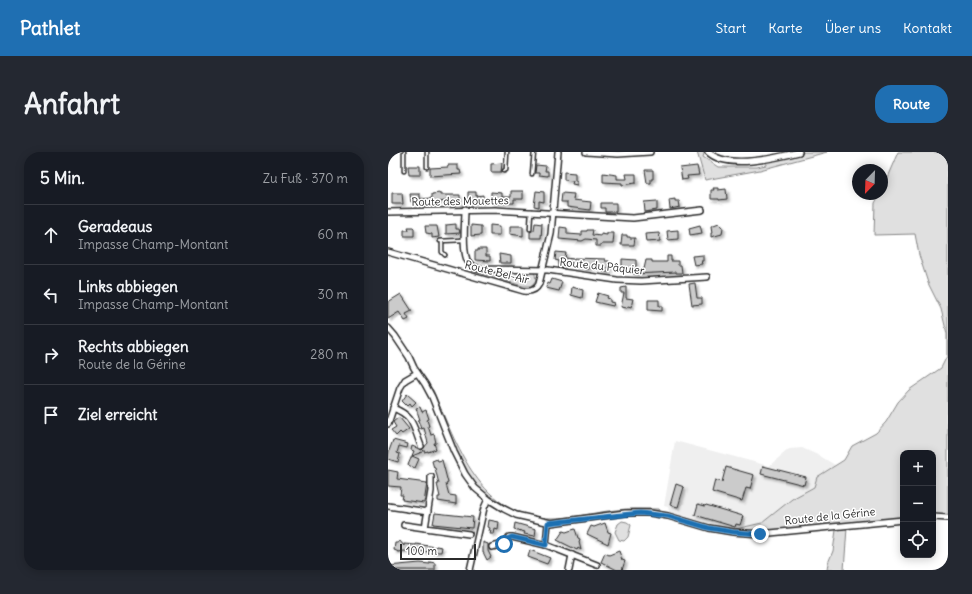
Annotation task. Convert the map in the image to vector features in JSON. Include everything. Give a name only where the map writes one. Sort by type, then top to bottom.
[{"type":"street","name":"Route Bel-Air","points":[[388,252],[524,291],[529,292],[537,288],[549,247],[558,152]]},
{"type":"street","points":[[586,152],[618,154],[650,152]]},
{"type":"street","points":[[708,152],[718,159],[769,160],[799,152]]},
{"type":"street","name":"Route des Mouettes","points":[[388,212],[465,210],[531,211],[633,218],[702,210]]},
{"type":"street","name":"Route du Pâquier","points":[[465,210],[467,260],[475,267],[480,269],[570,272],[617,280],[641,281],[707,277]]},
{"type":"street","name":"Route de la Gérine","points":[[388,328],[409,357],[432,397],[461,468],[476,488],[488,499],[511,513],[548,523],[625,513],[645,513],[668,516],[709,528],[760,534],[900,520]]},
{"type":"street","points":[[388,424],[400,388],[405,380],[417,373]]},
{"type":"street","points":[[393,408],[407,414],[411,420],[421,446]]},
{"type":"street","points":[[425,528],[432,492],[431,477]]},
{"type":"street","points":[[470,570],[484,508],[488,499]]},
{"type":"street","points":[[388,506],[428,512]]},
{"type":"street","points":[[936,517],[948,518]]},
{"type":"street","points":[[546,545],[548,523]]},
{"type":"street","points":[[404,526],[469,534]]},
{"type":"street","points":[[492,547],[504,544],[509,538],[512,537],[546,545],[596,566]]},
{"type":"street","points":[[569,570],[572,555]]},
{"type":"lane","points":[[404,152],[404,171]]},
{"type":"lane","points":[[427,152],[427,167]]},
{"type":"lane","points":[[504,171],[506,170],[507,152]]},
{"type":"lane","points":[[532,174],[534,152]]},
{"type":"lane","points":[[530,229],[531,211]]},
{"type":"lane","points":[[445,255],[442,252],[441,241],[465,240]]},
{"type":"shaded area","points":[[697,152],[704,152],[703,157],[718,167],[757,167],[766,165],[766,162],[803,152],[827,152],[760,170],[705,180]]},
{"type":"shaded area","points":[[898,152],[948,152],[948,515],[936,515],[936,450],[900,450],[900,517],[760,532],[731,530],[762,523],[792,499],[814,487],[817,477],[844,460],[852,446],[876,433],[886,422],[898,402],[909,390],[941,368],[947,356],[947,334],[941,309],[928,283],[919,255],[915,234],[874,235],[875,203],[877,200],[888,200],[888,175]]},
{"type":"shaded area","points":[[472,268],[481,271],[533,272],[535,274],[536,281],[532,286],[523,286],[471,271]]},
{"type":"shaded area","points":[[431,388],[462,455],[475,475],[489,492],[507,506],[528,515],[553,518],[621,509],[659,509],[657,512],[647,511],[550,521],[519,514],[500,505],[480,489],[463,467]]},
{"type":"shaded area","points":[[675,441],[769,466],[789,449],[802,448],[835,465],[817,477],[814,487],[792,499],[762,523],[731,530],[669,512],[668,507],[664,506]]},
{"type":"shaded area","points":[[622,521],[631,525],[628,537],[624,541],[619,540],[615,532],[618,524]]},
{"type":"shaded area","points":[[847,528],[844,570],[827,570],[833,551],[836,530]]},
{"type":"building","points":[[502,163],[501,172],[491,172],[491,164]]},
{"type":"building","points":[[448,165],[458,165],[458,170],[460,170],[461,174],[430,176],[430,168],[448,167]]},
{"type":"building","points":[[536,165],[546,166],[545,171],[548,171],[548,176],[535,173]]},
{"type":"building","points":[[408,166],[420,166],[420,175],[409,175]]},
{"type":"building","points":[[697,166],[699,175],[687,176],[688,179],[682,180],[680,168]]},
{"type":"building","points":[[645,170],[653,170],[653,179],[651,179],[651,183],[647,183]]},
{"type":"building","points":[[564,172],[575,173],[575,181],[577,181],[577,185],[572,184],[573,181],[564,180]]},
{"type":"building","points":[[603,173],[617,175],[617,179],[627,179],[626,174],[636,174],[636,183],[622,185],[622,183],[603,182]]},
{"type":"building","points":[[713,188],[718,188],[718,190],[726,189],[727,199],[711,199],[711,190],[714,190]]},
{"type":"building","points":[[511,191],[523,191],[523,199],[514,199],[514,203],[491,203],[491,192],[502,193],[502,197],[511,197]]},
{"type":"building","points":[[536,191],[544,192],[544,202],[539,201],[539,207],[534,206]]},
{"type":"building","points":[[468,192],[476,192],[476,196],[483,195],[483,202],[468,203]]},
{"type":"building","points":[[392,193],[402,193],[403,204],[392,204]]},
{"type":"building","points":[[440,193],[440,195],[460,195],[460,204],[451,204],[451,202],[446,203],[446,201],[419,205],[419,202],[411,202],[410,194],[420,194],[420,199],[432,198],[432,194]]},
{"type":"building","points":[[562,193],[574,194],[573,200],[591,202],[590,210],[567,207],[567,202],[561,202]]},
{"type":"building","points":[[675,199],[675,201],[679,201],[680,207],[670,209],[669,200]]},
{"type":"building","points":[[657,201],[657,210],[645,212],[644,202]]},
{"type":"building","points":[[601,203],[616,203],[616,212],[605,212],[605,208],[601,208]]},
{"type":"building","points":[[535,223],[542,224],[541,238],[530,238],[530,232],[534,230]]},
{"type":"building","points":[[719,223],[723,227],[722,234],[711,237],[711,226]]},
{"type":"building","points":[[456,224],[456,229],[459,229],[460,233],[446,234],[446,225]]},
{"type":"building","points":[[471,225],[481,226],[481,235],[471,236]]},
{"type":"building","points":[[490,225],[500,226],[500,235],[490,235]]},
{"type":"building","points":[[700,225],[702,233],[690,235],[689,228]]},
{"type":"building","points":[[425,226],[437,226],[439,237],[432,238],[432,234],[426,233]]},
{"type":"building","points":[[510,226],[523,226],[523,236],[510,234]]},
{"type":"building","points":[[408,227],[414,228],[414,236],[404,236],[404,230],[409,230]]},
{"type":"building","points":[[560,227],[567,228],[567,234],[582,235],[582,231],[587,230],[593,230],[592,235],[601,236],[601,234],[607,235],[607,233],[614,233],[613,244],[602,244],[601,246],[596,246],[596,240],[586,239],[582,241],[559,239]]},
{"type":"building","points":[[678,230],[678,239],[668,240],[667,231]]},
{"type":"building","points":[[659,233],[660,241],[646,242],[645,234]]},
{"type":"building","points":[[622,235],[635,238],[634,245],[621,245]]},
{"type":"building","points":[[478,249],[486,249],[486,256],[490,256],[490,261],[475,260],[475,251],[478,251]]},
{"type":"building","points":[[556,252],[566,253],[565,258],[605,259],[605,261],[609,261],[609,272],[603,272],[604,268],[589,267],[589,269],[584,269],[584,267],[573,266],[574,263],[564,262],[563,268],[559,268],[559,261],[555,260]]},
{"type":"building","points":[[499,254],[511,256],[511,263],[500,263]]},
{"type":"building","points":[[703,255],[703,261],[701,261],[702,264],[694,265],[692,256]]},
{"type":"building","points":[[667,256],[671,256],[671,261],[678,261],[678,265],[681,265],[682,273],[633,274],[633,270],[622,269],[622,259],[636,260],[636,269],[644,269],[646,260],[652,260],[652,262],[667,262]]},
{"type":"building","points":[[552,279],[562,282],[559,291],[546,288],[547,283],[550,284]]},
{"type":"building","points":[[695,283],[697,298],[702,298],[702,304],[692,305],[689,284]]},
{"type":"building","points":[[572,287],[583,290],[582,298],[571,295]]},
{"type":"building","points":[[626,287],[626,298],[633,299],[631,307],[628,306],[627,308],[621,307],[624,293],[621,293],[621,288]]},
{"type":"building","points":[[598,293],[608,296],[607,298],[610,299],[610,302],[614,303],[613,306],[595,302]]},
{"type":"building","points":[[401,294],[412,311],[406,314],[409,319],[405,321],[399,312],[388,319],[388,302]]},
{"type":"building","points":[[648,300],[659,300],[659,306],[662,306],[662,311],[648,310]]},
{"type":"building","points":[[407,394],[416,402],[412,406],[410,403],[407,406],[402,401]]},
{"type":"building","points":[[420,407],[422,412],[426,410],[429,419],[427,420],[428,426],[431,435],[434,434],[436,449],[428,452],[424,452],[424,450],[412,456],[419,459],[415,468],[408,465],[414,451],[411,450],[412,446],[422,450],[428,443],[424,428],[421,429],[418,420],[420,420],[416,408]]},
{"type":"building","points":[[399,417],[409,429],[402,434],[400,432],[396,436],[391,430],[396,427],[393,422]]},
{"type":"building","points":[[393,440],[408,444],[407,448],[399,446],[397,453],[400,454],[398,462],[388,459]]},
{"type":"building","points":[[437,459],[438,461],[442,460],[448,483],[446,484],[449,495],[456,496],[456,504],[438,501],[438,497],[440,497],[437,484],[439,484],[432,461]]},
{"type":"building","points":[[763,466],[806,477],[804,485],[761,474]]},
{"type":"building","points":[[726,467],[754,475],[750,489],[746,488],[742,501],[712,492],[715,480],[722,482]]},
{"type":"building","points":[[388,470],[398,472],[397,479],[427,483],[424,503],[402,500],[403,495],[400,495],[401,487],[388,486]]},
{"type":"building","points":[[676,484],[684,487],[678,507],[670,505]]},
{"type":"building","points":[[698,504],[743,516],[740,525],[736,524],[735,527],[695,515]]},
{"type":"building","points":[[435,513],[473,517],[472,528],[433,524]]},
{"type":"building","points":[[489,520],[499,522],[498,530],[495,529],[494,534],[490,534],[491,531],[489,531],[490,528],[488,527]]},
{"type":"building","points":[[515,523],[536,529],[535,536],[524,534],[525,532],[514,529]]},
{"type":"building","points":[[605,523],[608,532],[611,533],[608,544],[587,534],[591,526],[594,527]]},
{"type":"building","points":[[575,529],[578,538],[580,539],[579,542],[581,550],[578,548],[577,550],[557,540],[563,531],[566,532]]},
{"type":"building","points":[[400,541],[404,546],[404,544],[416,544],[442,547],[441,552],[399,552],[394,550],[395,543]]},
{"type":"building","points":[[483,542],[488,544],[488,551],[491,557],[487,560],[483,552]]},
{"type":"building","points":[[530,550],[550,558],[547,564],[528,557]]},
{"type":"building","points":[[619,551],[622,560],[625,561],[622,570],[617,570],[601,562],[605,553],[609,555]]},
{"type":"building","points":[[430,562],[435,563],[435,570],[388,570],[388,566],[420,563],[430,564]]},
{"type":"route","points":[[504,544],[509,538],[512,537],[546,545],[548,523],[625,513],[650,513],[682,519],[709,528],[760,534]]}]
